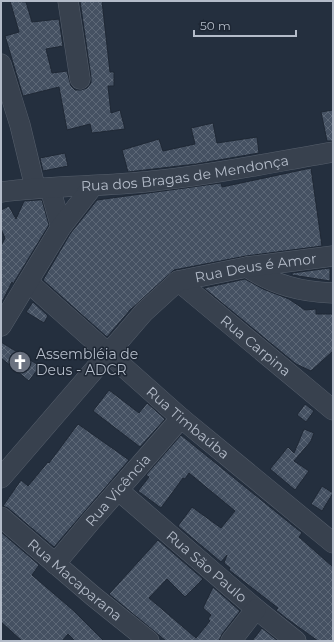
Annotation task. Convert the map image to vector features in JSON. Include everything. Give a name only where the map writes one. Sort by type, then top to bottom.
[{"type":"street","points":[[68,1],[80,79]]},
{"type":"street","points":[[1,64],[20,125],[42,187],[61,227]]},
{"type":"street","name":"Rua dos Bragas de Mendonça","points":[[1,192],[42,187],[92,186],[153,181],[215,173],[333,152]]},
{"type":"street","points":[[1,326],[61,227],[92,186]]},
{"type":"street","name":"Rua Deus é Amor","points":[[178,281],[247,267],[333,256]]},
{"type":"street","points":[[247,267],[262,277],[282,285],[313,292],[333,293]]},
{"type":"street","points":[[1,478],[154,301],[178,281]]},
{"type":"street","name":"Rua Carpina","points":[[178,281],[333,410]]},
{"type":"street","name":"Rua Timbaúba","points":[[28,282],[181,418],[333,544]]},
{"type":"street","name":"Rua Vicência","points":[[55,564],[181,418]]},
{"type":"street","name":"Rua São Paulo","points":[[118,490],[256,609],[296,641]]},
{"type":"street","name":"Rua Macaparana","points":[[1,517],[55,564],[149,641]]},
{"type":"street","points":[[231,641],[256,609]]},
{"type":"building","points":[[10,1],[26,2],[32,22],[59,19],[63,46],[46,49],[52,73],[67,71],[71,86],[75,90],[81,90],[87,88],[91,83],[91,77],[80,1],[102,1],[110,72],[114,72],[114,86],[108,86],[111,113],[120,110],[125,129],[92,133],[90,124],[67,130],[59,87],[23,96],[5,36],[19,32]]},
{"type":"building","points":[[333,110],[333,141],[327,141],[321,112]]},
{"type":"building","points":[[213,123],[217,143],[257,137],[259,153],[196,164],[128,172],[122,150],[159,139],[163,151],[195,144],[191,128]]},
{"type":"building","points":[[65,153],[68,166],[43,171],[40,158]]},
{"type":"building","points":[[311,168],[322,246],[246,256],[174,270],[130,310],[107,337],[43,280],[70,234],[97,200],[221,183],[222,187]]},
{"type":"building","points":[[42,200],[49,225],[13,284],[12,282],[1,304],[1,246],[5,238],[1,229],[1,210],[9,206],[16,219],[24,201]]},
{"type":"building","points":[[330,268],[330,281],[292,275],[292,273]]},
{"type":"building","points":[[245,279],[263,289],[289,299],[305,310],[316,309],[316,314],[333,314],[333,351],[311,371],[296,364],[204,288]]},
{"type":"building","points":[[33,302],[48,316],[44,323],[26,312]]},
{"type":"building","name":"Assembléia de Deus - ADCR","points":[[1,342],[40,366],[29,381],[1,358]]},
{"type":"building","points":[[109,390],[139,413],[147,403],[165,419],[140,447],[93,411]]},
{"type":"building","points":[[305,404],[314,411],[306,422],[297,415]]},
{"type":"building","points":[[78,424],[129,460],[54,547],[8,508],[3,506],[21,480],[28,486],[48,462],[49,463]]},
{"type":"building","points":[[304,429],[314,433],[311,441],[294,461],[309,471],[295,490],[270,469],[288,447],[294,453]]},
{"type":"building","points":[[181,435],[302,533],[299,537],[333,567],[333,641],[318,641],[286,618],[276,610],[278,608],[229,570],[230,568],[224,563],[227,555],[221,562],[178,526],[192,507],[221,528],[235,511],[189,473],[185,479],[183,478],[161,508],[138,491],[149,477],[146,475]]},
{"type":"building","points":[[322,486],[333,493],[322,511],[311,504]]},
{"type":"building","points":[[1,532],[39,565],[32,575],[74,611],[104,641],[75,641],[68,634],[62,641],[22,641],[1,622]]},
{"type":"building","points":[[158,540],[203,579],[185,597],[167,579],[149,598],[196,638],[210,621],[208,619],[211,615],[203,608],[213,587],[240,611],[222,634],[219,641],[166,641],[109,594]]},
{"type":"building","points":[[262,628],[278,641],[252,641]]},
{"type":"place","name":"Assembléia de Deus - ADCR","points":[[20,362]]}]
